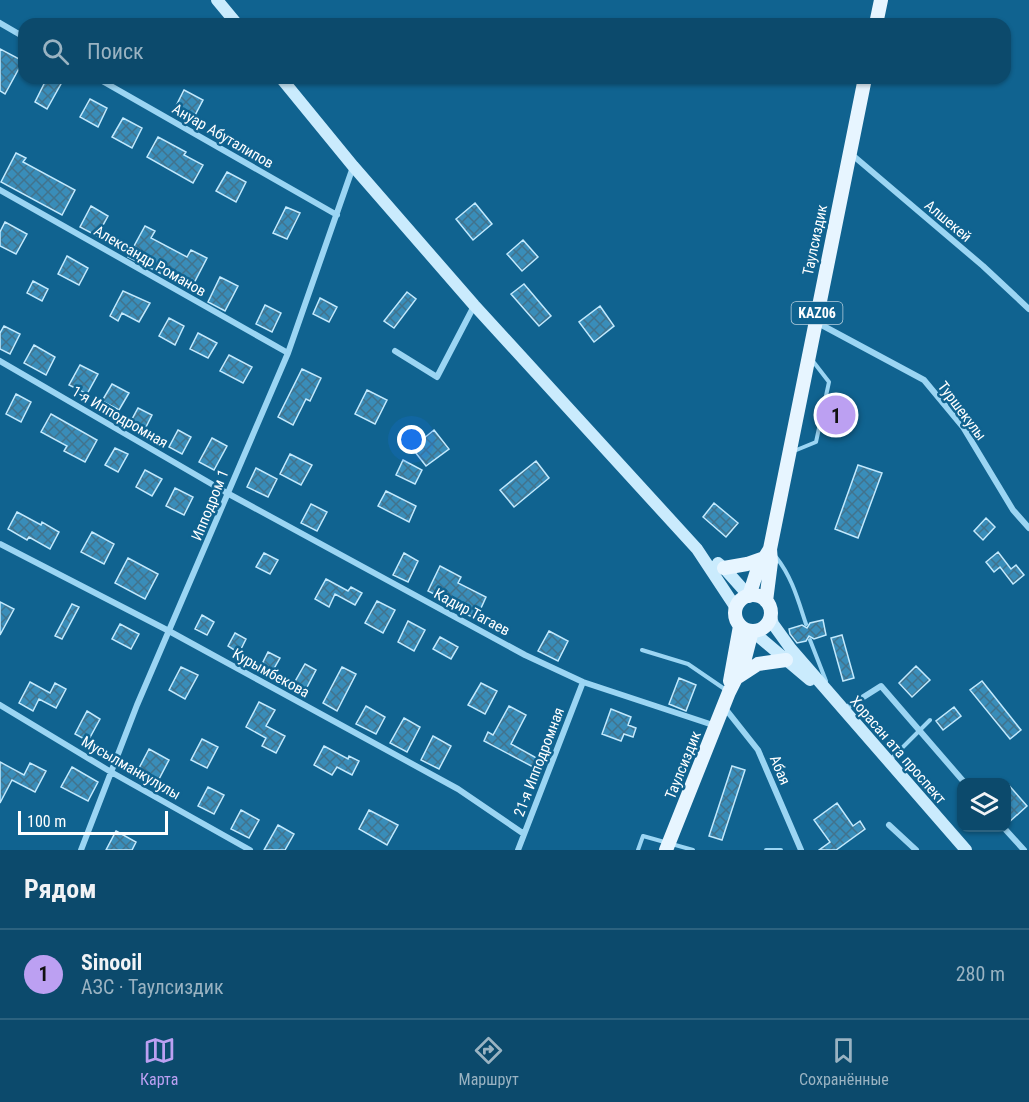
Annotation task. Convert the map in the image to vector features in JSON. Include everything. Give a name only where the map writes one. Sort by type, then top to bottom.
[{"type":"main road","points":[[218,0],[232,18]]},
{"type":"main road","points":[[877,18],[881,0]]},
{"type":"main road","points":[[286,84],[353,166],[474,305],[697,549],[736,608]]},
{"type":"main road","name":"Таулсиздик","points":[[749,596],[758,568],[767,553],[864,84]]},
{"type":"main road","points":[[697,549],[724,568],[749,596]]},
{"type":"main road","points":[[724,568],[747,564],[767,553]]},
{"type":"main road","name":"Таулсиздик","points":[[767,553],[771,562],[768,608]]},
{"type":"main road","points":[[749,596],[758,596],[768,608],[764,627],[746,628],[735,617],[736,608],[741,600],[749,596]]},
{"type":"main road","name":"Хорасан ата проспект","points":[[768,608],[773,624],[784,641],[966,850]]},
{"type":"main road","name":"Таулсиздик","points":[[729,692],[738,677],[746,628]]},
{"type":"main road","name":"Таулсиздик","points":[[668,846],[724,707],[746,628]]},
{"type":"main road","name":"Хорасан ата проспект","points":[[746,628],[832,698]]},
{"type":"main road","points":[[738,677],[765,662],[786,660]]},
{"type":"street","points":[[0,23],[18,34]]},
{"type":"street","name":"Ануар Абуталипов","points":[[108,84],[337,215]]},
{"type":"street","name":"Алшекей","points":[[850,153],[983,266],[1029,309]]},
{"type":"street","name":"Ипподром 1","points":[[81,850],[169,631],[288,353],[353,166]]},
{"type":"street","name":"Александр Романов","points":[[0,190],[288,353]]},
{"type":"street","points":[[395,351],[437,377],[474,305]]},
{"type":"street","name":"Туршекулы","points":[[815,322],[924,380],[963,427],[1013,510],[1029,528]]},
{"type":"street","name":"1-я Ипподромная","points":[[0,361],[227,493]]},
{"type":"street","name":"Кадир Тагаев","points":[[227,493],[525,655],[582,682],[717,726]]},
{"type":"street","name":"Курымбекова","points":[[0,544],[169,631],[458,789],[524,834]]},
{"type":"street","name":"21-я Ипподромная","points":[[518,850],[582,682]]},
{"type":"street","points":[[843,710],[881,686],[960,778]]},
{"type":"street","name":"Мусылманкулулы","points":[[0,705],[111,772],[250,850]]},
{"type":"street","name":"Абая","points":[[724,707],[758,750],[801,850]]},
{"type":"street","points":[[890,825],[916,850]]},
{"type":"street","points":[[1008,832],[1024,850]]},
{"type":"lane","points":[[788,454],[816,442],[829,382],[808,355]]},
{"type":"lane","points":[[767,553],[784,567],[795,588],[806,624]]},
{"type":"lane","points":[[810,640],[832,698]]},
{"type":"lane","points":[[642,650],[688,664],[729,692]]},
{"type":"lane","points":[[888,761],[930,720]]},
{"type":"lane","points":[[638,850],[643,836],[668,846],[693,850]]},
{"type":"lane","points":[[766,850],[781,850]]},
{"type":"building","points":[[0,49],[18,58],[18,70],[5,94],[0,91]]},
{"type":"building","points":[[44,84],[61,84],[47,109],[35,102]]},
{"type":"building","points":[[184,90],[203,100],[193,119],[174,110]]},
{"type":"building","points":[[90,99],[107,108],[98,127],[80,117]]},
{"type":"building","points":[[123,118],[142,128],[132,148],[112,137]]},
{"type":"building","points":[[158,137],[186,152],[184,155],[203,165],[193,183],[147,157]]},
{"type":"building","points":[[16,153],[26,158],[23,162],[75,190],[62,215],[1,182]]},
{"type":"building","points":[[227,172],[246,182],[236,202],[216,191]]},
{"type":"building","points":[[475,203],[492,224],[473,240],[456,219]]},
{"type":"building","points":[[91,206],[108,216],[97,236],[80,227]]},
{"type":"building","points":[[286,207],[300,213],[287,239],[273,233]]},
{"type":"building","points":[[5,222],[27,234],[16,254],[0,246],[0,232]]},
{"type":"building","points":[[145,226],[155,231],[151,238],[187,257],[191,250],[207,258],[193,285],[164,270],[162,274],[128,257]]},
{"type":"building","points":[[523,240],[538,257],[522,271],[507,254]]},
{"type":"building","points":[[67,256],[88,268],[79,285],[58,274]]},
{"type":"building","points":[[220,277],[238,286],[225,311],[208,302]]},
{"type":"building","points":[[33,281],[48,289],[42,301],[27,293]]},
{"type":"building","points":[[524,284],[551,316],[539,326],[511,294]]},
{"type":"building","points":[[123,291],[150,303],[139,322],[122,313],[118,321],[110,316]]},
{"type":"building","points":[[407,292],[416,299],[394,328],[384,321]]},
{"type":"building","points":[[320,298],[337,307],[329,322],[313,314]]},
{"type":"building","points":[[265,305],[281,313],[272,332],[256,324]]},
{"type":"building","points":[[600,306],[614,326],[594,342],[579,322]]},
{"type":"building","points":[[169,318],[184,326],[175,345],[159,336]]},
{"type":"building","points":[[4,326],[20,334],[10,354],[0,349],[0,333]]},
{"type":"building","points":[[198,333],[217,343],[208,358],[190,349]]},
{"type":"building","points":[[34,345],[55,357],[46,375],[24,363]]},
{"type":"building","points":[[229,355],[252,367],[243,383],[220,371]]},
{"type":"building","points":[[80,365],[98,374],[87,394],[69,385]]},
{"type":"building","points":[[302,369],[321,378],[310,401],[306,399],[293,425],[278,417]]},
{"type":"building","points":[[112,384],[129,393],[119,410],[102,401]]},
{"type":"building","points":[[367,390],[387,400],[375,424],[355,414]]},
{"type":"building","points":[[16,394],[31,402],[21,422],[6,414]]},
{"type":"building","points":[[138,408],[152,415],[145,429],[131,421]]},
{"type":"building","points":[[51,414],[97,440],[85,462],[64,451],[67,446],[41,432]]},
{"type":"building","points":[[178,430],[191,437],[182,454],[169,447]]},
{"type":"building","points":[[434,430],[449,449],[426,466],[412,448]]},
{"type":"building","points":[[212,438],[227,446],[214,470],[199,462]]},
{"type":"building","points":[[115,448],[128,454],[118,472],[105,465]]},
{"type":"building","points":[[290,454],[312,465],[301,485],[280,474]]},
{"type":"building","points":[[403,460],[422,470],[415,484],[396,475]]},
{"type":"building","points":[[536,461],[549,478],[514,507],[500,490]]},
{"type":"building","points":[[858,465],[882,473],[858,538],[835,529]]},
{"type":"building","points":[[256,468],[277,479],[268,497],[247,487]]},
{"type":"building","points":[[145,470],[162,479],[152,496],[136,487]]},
{"type":"building","points":[[175,488],[193,497],[184,515],[166,506]]},
{"type":"building","points":[[386,491],[416,506],[409,522],[378,506]]},
{"type":"building","points":[[714,503],[738,523],[726,537],[703,517]]},
{"type":"building","points":[[311,504],[327,512],[317,531],[301,523]]},
{"type":"building","points":[[17,512],[59,532],[50,549],[29,537],[27,540],[8,529]]},
{"type":"building","points":[[986,518],[995,527],[983,540],[974,531]]},
{"type":"building","points":[[92,532],[114,544],[104,564],[81,552]]},
{"type":"building","points":[[998,552],[1011,569],[1016,565],[1024,575],[1013,584],[1000,567],[994,572],[986,562]]},
{"type":"building","points":[[264,553],[278,560],[270,574],[256,567]]},
{"type":"building","points":[[404,553],[418,561],[408,582],[393,575]]},
{"type":"building","points":[[128,558],[158,574],[145,599],[115,583]]},
{"type":"building","points":[[440,566],[461,577],[458,583],[486,597],[476,619],[458,610],[460,607],[428,591]]},
{"type":"building","points":[[326,579],[348,591],[351,587],[362,593],[355,605],[335,594],[329,607],[315,599]]},
{"type":"building","points":[[377,601],[395,610],[383,633],[365,623]]},
{"type":"building","points":[[0,602],[14,609],[0,635]]},
{"type":"building","points":[[72,604],[79,607],[62,639],[55,636]]},
{"type":"building","points":[[202,615],[214,622],[207,635],[195,629]]},
{"type":"building","points":[[823,620],[826,635],[814,639],[809,636],[806,641],[797,643],[790,634],[789,629],[802,625],[807,628],[810,623]]},
{"type":"building","points":[[408,621],[425,630],[414,651],[398,642]]},
{"type":"building","points":[[120,624],[139,634],[131,649],[112,639]]},
{"type":"building","points":[[549,631],[568,641],[558,661],[538,651]]},
{"type":"building","points":[[235,633],[246,639],[239,653],[228,646]]},
{"type":"building","points":[[842,635],[854,678],[843,681],[831,638]]},
{"type":"building","points":[[440,637],[458,647],[451,659],[433,649]]},
{"type":"building","points":[[268,652],[280,658],[272,672],[261,666]]},
{"type":"building","points":[[305,664],[316,670],[305,691],[293,685]]},
{"type":"building","points":[[916,666],[930,680],[912,697],[899,683]]},
{"type":"building","points":[[181,667],[198,675],[185,699],[169,690]]},
{"type":"building","points":[[342,667],[356,674],[337,711],[323,703]]},
{"type":"building","points":[[679,678],[696,685],[686,711],[669,704]]},
{"type":"building","points":[[982,681],[1021,730],[1010,739],[970,690]]},
{"type":"building","points":[[30,682],[50,693],[55,683],[66,689],[56,708],[39,699],[33,711],[19,703]]},
{"type":"building","points":[[481,683],[497,691],[485,714],[468,705]]},
{"type":"building","points":[[259,702],[275,710],[266,726],[285,736],[276,753],[262,746],[266,738],[246,727]]},
{"type":"building","points":[[366,706],[385,717],[376,734],[356,724]]},
{"type":"building","points":[[509,706],[526,715],[511,744],[542,761],[537,769],[484,741],[488,732],[493,735]]},
{"type":"building","points":[[954,707],[961,716],[943,730],[936,721]]},
{"type":"building","points":[[611,709],[631,717],[628,725],[636,728],[633,737],[624,734],[621,741],[602,734]]},
{"type":"building","points":[[87,711],[100,719],[88,741],[75,734]]},
{"type":"building","points":[[404,718],[420,727],[407,752],[390,743]]},
{"type":"building","points":[[433,736],[451,746],[439,769],[421,760]]},
{"type":"building","points":[[202,739],[218,747],[207,768],[191,760]]},
{"type":"building","points":[[324,746],[348,759],[349,756],[359,761],[352,775],[337,767],[332,775],[314,765]]},
{"type":"building","points":[[149,749],[169,760],[158,781],[138,770]]},
{"type":"building","points":[[0,762],[24,775],[30,763],[46,771],[35,792],[12,780],[0,803]]},
{"type":"building","points":[[732,766],[745,770],[722,840],[709,836]]},
{"type":"building","points":[[72,767],[98,782],[88,801],[61,787]]},
{"type":"building","points":[[208,787],[224,795],[214,814],[198,806]]},
{"type":"building","points":[[1011,788],[1027,806],[1011,820]]},
{"type":"building","points":[[837,803],[853,826],[860,821],[865,829],[836,850],[819,850],[830,842],[814,820]]},
{"type":"building","points":[[241,810],[259,820],[249,838],[231,829]]},
{"type":"building","points":[[369,810],[398,825],[387,845],[359,829]]},
{"type":"building","points":[[278,825],[294,834],[285,850],[264,850]]},
{"type":"building","points":[[116,831],[136,842],[132,850],[106,850]]},
{"type":"place","name":"Sinooil","points":[[836,415]]}]
